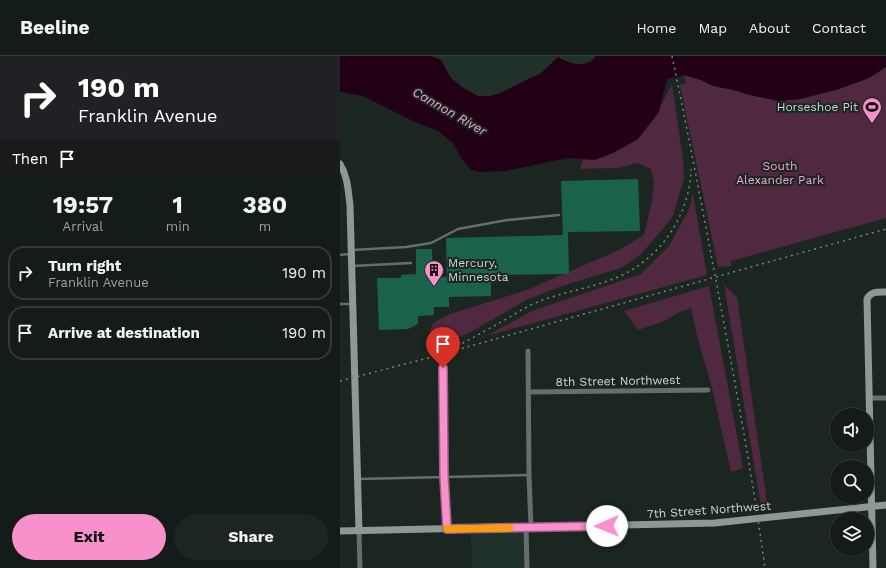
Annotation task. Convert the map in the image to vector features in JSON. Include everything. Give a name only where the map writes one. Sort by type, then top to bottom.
[{"type":"street","points":[[340,164],[347,181],[350,205],[360,568]]},
{"type":"street","points":[[873,568],[868,299],[874,292],[886,292]]},
{"type":"street","points":[[527,568],[529,527],[528,351]]},
{"type":"street","points":[[443,368],[444,476],[447,529]]},
{"type":"street","name":"8th Street Northwest","points":[[528,392],[708,390]]},
{"type":"street","points":[[869,398],[886,398]]},
{"type":"street","name":"7th Street Northwest","points":[[340,531],[715,523],[886,505]]},
{"type":"lane","points":[[340,255],[351,252],[431,243],[458,229],[506,220],[559,215]]},
{"type":"lane","points":[[351,266],[411,263]]},
{"type":"lane","points":[[340,304],[352,304]]},
{"type":"lane","points":[[358,479],[529,474]]},
{"type":"shaded area","points":[[340,56],[677,56],[522,120]]},
{"type":"shaded area","points":[[524,531],[525,568],[472,568],[471,533]]},
{"type":"green space","name":"South Alexander Park","points":[[886,67],[886,218],[731,261],[731,266],[718,267],[680,85],[686,83],[684,75],[701,80],[713,86],[779,101],[800,99],[836,90],[869,78]]},
{"type":"green space","points":[[672,84],[683,159],[684,178],[673,216],[640,255],[621,268],[562,286],[528,299],[476,329],[437,348],[430,331],[433,323],[450,314],[527,290],[619,250],[644,235],[652,201],[654,182],[651,169],[638,163],[617,168],[580,169],[583,159],[613,153],[638,139],[660,107]]},
{"type":"green space","points":[[693,193],[707,275],[486,336],[532,311],[641,274],[669,246],[689,209]]},
{"type":"green space","points":[[724,285],[737,297],[768,509],[761,506]]},
{"type":"green space","points":[[709,286],[743,468],[731,472],[712,388],[697,336],[691,308],[662,322],[638,330],[624,311]]},
{"type":"water","name":"Cannon River","points":[[340,56],[432,56],[441,60],[451,78],[462,87],[478,96],[490,96],[500,93],[540,74],[558,57],[568,62],[583,64],[588,63],[596,56],[886,56],[886,67],[869,78],[836,90],[800,99],[779,101],[713,86],[701,80],[684,75],[667,79],[659,112],[638,139],[613,153],[595,160],[567,158],[506,171],[480,172],[471,170],[461,158],[453,143],[438,131],[415,122],[363,96],[340,92]]},
{"type":"building","name":"Mercury, Minnesota","points":[[638,179],[640,231],[568,232],[569,274],[491,275],[491,296],[449,297],[449,307],[434,307],[434,315],[418,316],[418,324],[408,329],[379,330],[377,278],[401,278],[401,275],[416,274],[416,249],[432,249],[433,278],[447,277],[446,238],[563,235],[561,181]]},
{"type":"railway","points":[[672,56],[736,389],[765,568]]},
{"type":"railway","points":[[457,346],[535,303],[613,279],[644,261],[668,236],[678,220],[685,204],[691,169]]},
{"type":"railway","points":[[340,381],[428,358],[886,229]]},
{"type":"slow traffic","points":[[447,528],[510,528]]},
{"type":"place","name":"Horseshoe Pit","points":[[872,124]]},
{"type":"place","name":"Mercury, Minnesota","points":[[434,287]]},
{"type":"route","points":[[443,368],[444,476],[447,529],[607,526]]}]
